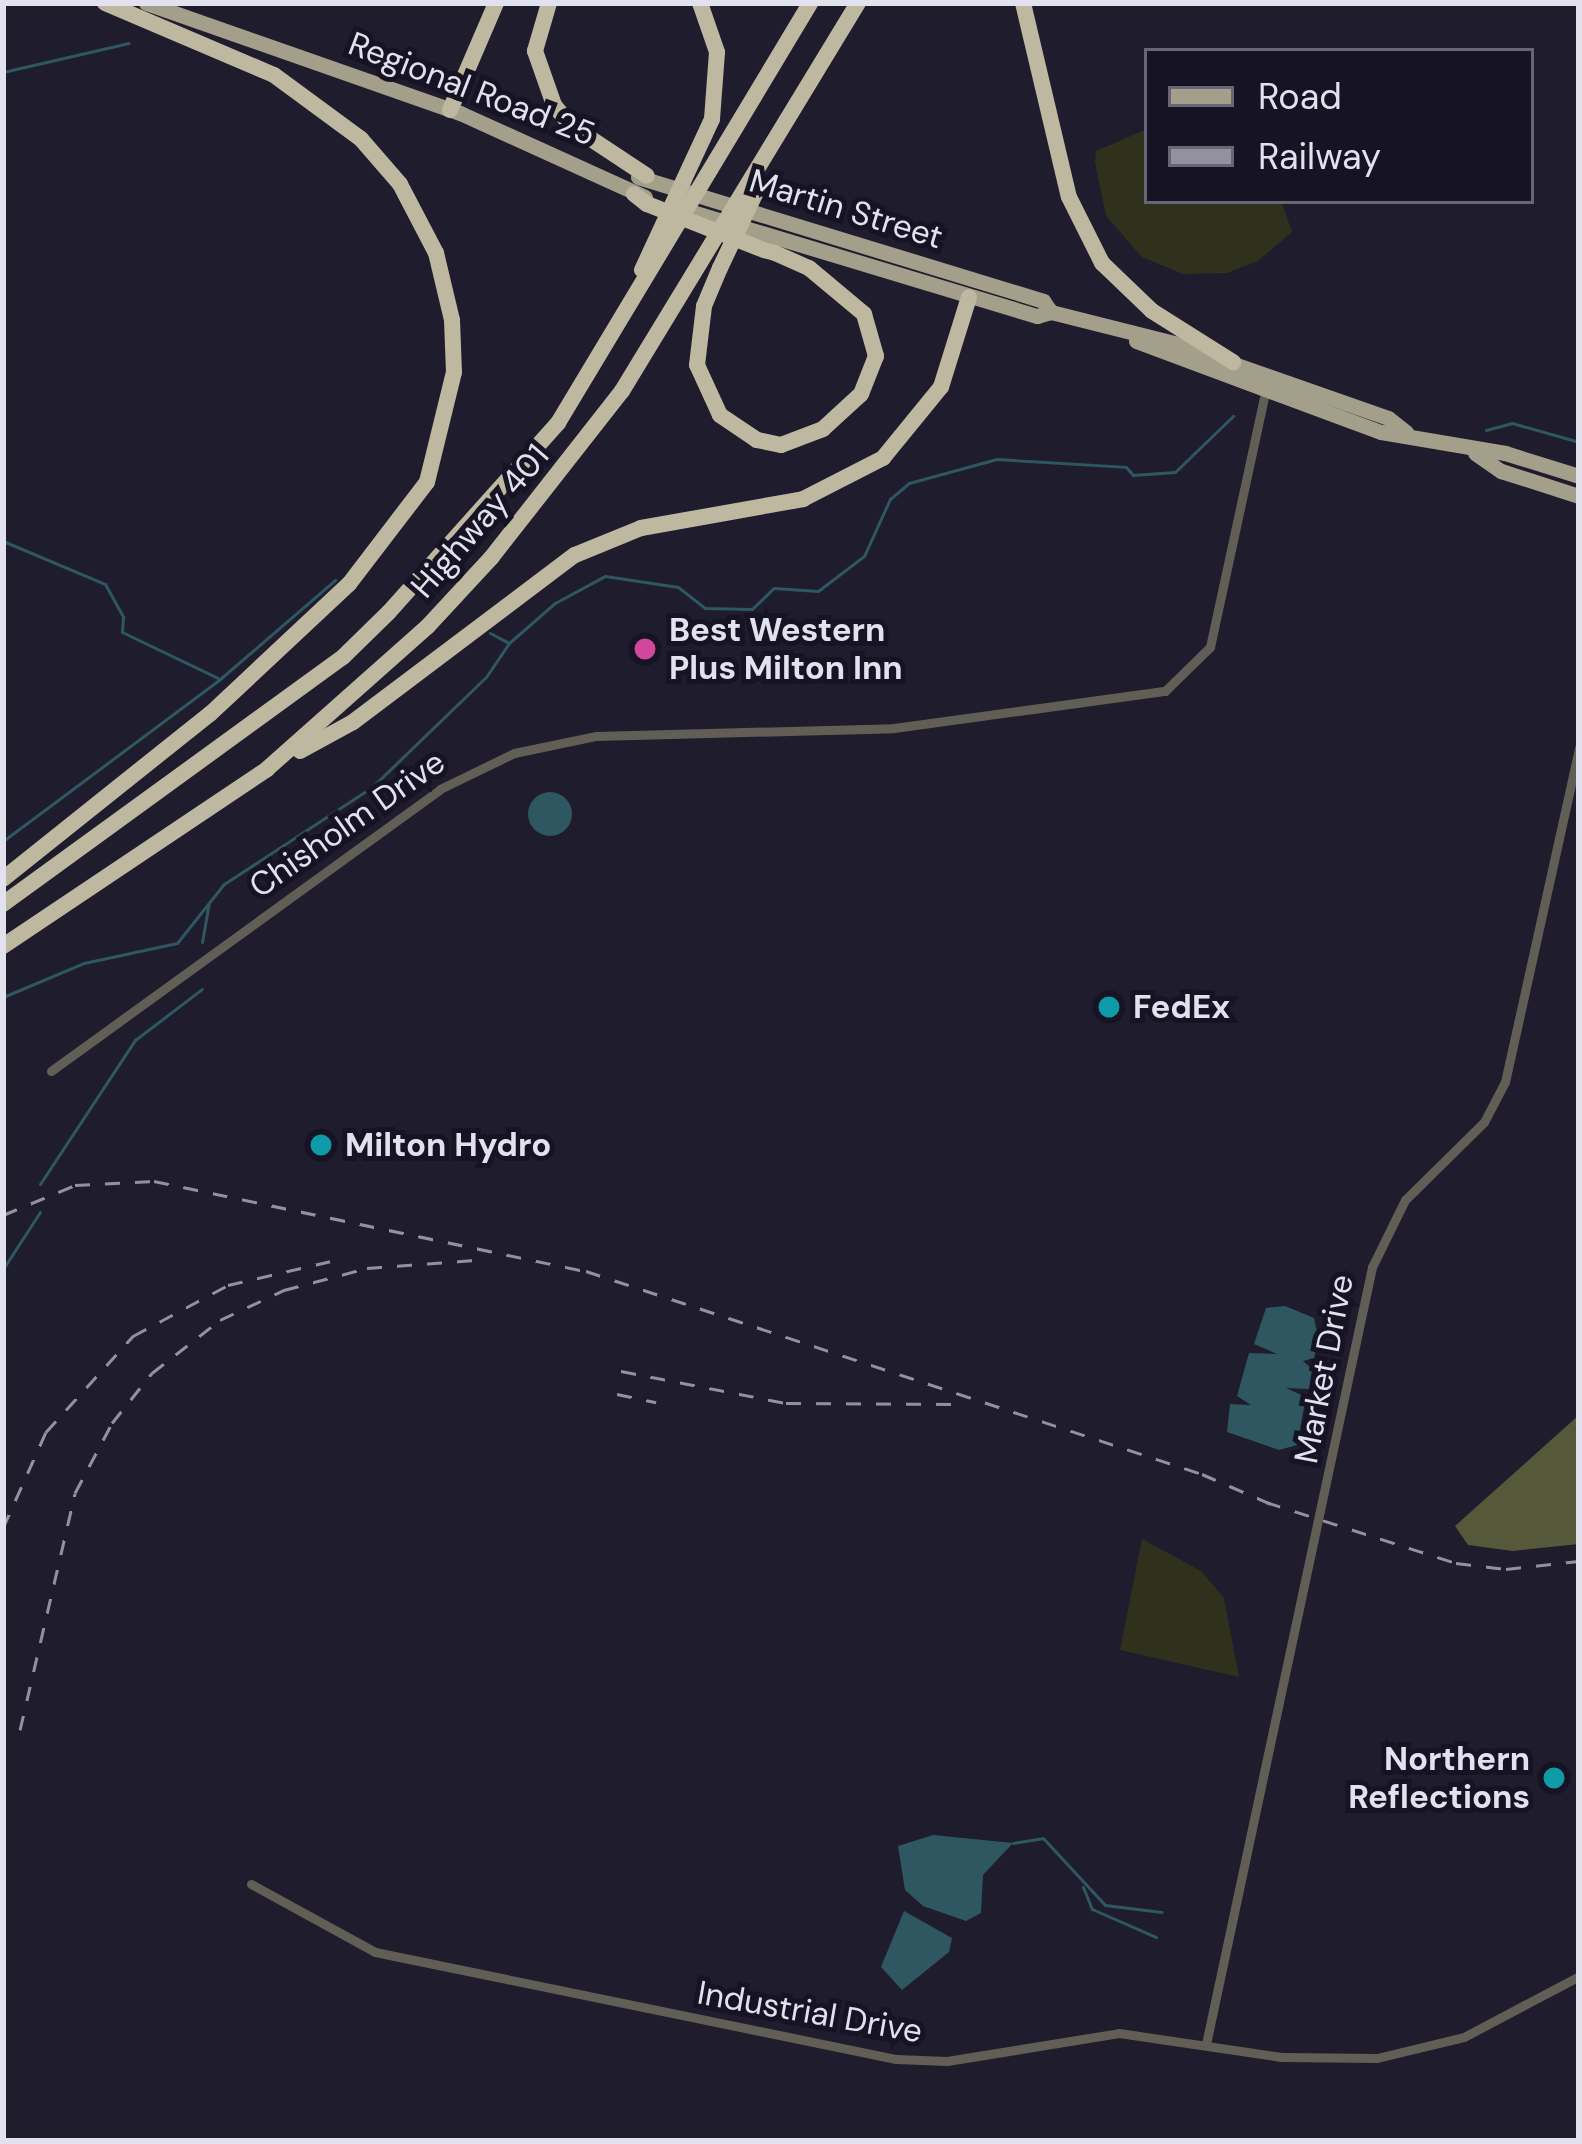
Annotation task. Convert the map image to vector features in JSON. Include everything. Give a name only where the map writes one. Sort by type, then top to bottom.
[{"type":"highway","points":[[3,879],[210,714],[350,584],[427,482],[454,372],[452,320],[436,254],[400,184],[361,139],[274,75],[105,3]]},
{"type":"highway","points":[[450,110],[496,3]]},
{"type":"highway","points":[[549,3],[536,51],[554,105],[570,125],[647,176]]},
{"type":"highway","points":[[634,295],[651,240],[712,119],[717,52],[700,3]]},
{"type":"highway","name":"Highway 401","points":[[3,904],[344,657],[558,423],[810,3]]},
{"type":"highway","name":"Highway 401","points":[[3,946],[267,769],[428,626],[528,517],[622,391],[790,122],[858,3]]},
{"type":"highway","points":[[1023,3],[1082,230],[1127,291],[1233,362]]},
{"type":"highway","points":[[634,194],[768,243],[848,294],[873,334],[876,356],[845,413],[781,445],[757,440],[720,416],[697,365],[697,334],[790,122]]},
{"type":"highway","points":[[267,769],[352,722],[575,555],[641,528],[803,499],[883,458],[941,387],[969,296]]},
{"type":"main road","name":"Regional Road 25","points":[[146,3],[450,110],[617,178],[634,194]]},
{"type":"main road","name":"Martin Street","points":[[617,178],[647,176],[1043,302],[1051,313]]},
{"type":"main road","name":"Martin Street","points":[[768,243],[1037,316],[1051,313],[1233,362],[1267,384]]},
{"type":"main road","name":"Martin Street","points":[[1123,334],[1168,360],[1388,418],[1406,432],[1473,451],[1579,476]]},
{"type":"main road","name":"Martin Street","points":[[1473,451],[1501,471],[1579,496]]},
{"type":"street","name":"Chisholm Drive","points":[[51,1071],[440,789],[514,753],[596,736],[894,728],[1165,691],[1210,647],[1267,384]]},
{"type":"street","name":"Market Drive","points":[[1206,2044],[1372,1267],[1405,1200],[1484,1122],[1505,1082],[1579,747]]},
{"type":"street","name":"Industrial Drive","points":[[250,1884],[375,1952],[842,2051],[947,2061],[1103,2033],[1303,2059],[1377,2057],[1464,2037],[1579,1976]]},
{"type":"shaded area","points":[[1144,130],[1144,204],[1282,204],[1292,232],[1258,261],[1227,273],[1183,274],[1142,257],[1106,216],[1096,151]]},
{"type":"shaded area","points":[[550,792],[566,798],[572,814],[566,830],[550,836],[534,830],[528,814],[534,798]]},
{"type":"shaded area","points":[[1285,1306],[1314,1318],[1318,1337],[1314,1358],[1303,1361],[1312,1369],[1309,1389],[1286,1388],[1306,1397],[1297,1445],[1279,1450],[1227,1432],[1230,1404],[1251,1405],[1237,1396],[1249,1353],[1277,1354],[1254,1344],[1266,1308]]},
{"type":"shaded area","points":[[1579,1415],[1579,1544],[1513,1551],[1468,1545],[1455,1526]]},
{"type":"shaded area","points":[[1142,1539],[1201,1571],[1224,1598],[1239,1677],[1120,1650]]},
{"type":"shaded area","points":[[933,1835],[1013,1843],[983,1875],[981,1913],[966,1921],[923,1906],[905,1890],[898,1846]]},
{"type":"shaded area","points":[[904,1911],[952,1938],[949,1952],[902,1990],[881,1967]]},
{"type":"waterway","points":[[3,72],[129,43]]},
{"type":"waterway","points":[[3,997],[84,963],[177,943],[224,884],[372,787],[486,677],[509,643],[555,603],[605,576],[678,587],[705,608],[752,609],[774,588],[818,591],[864,556],[890,499],[909,483],[997,459],[1126,467],[1133,475],[1175,472],[1233,416]]},
{"type":"waterway","points":[[1486,430],[1512,423],[1579,442]]},
{"type":"waterway","points":[[3,541],[105,584],[123,617],[122,632],[218,678]]},
{"type":"waterway","points":[[3,841],[220,679],[335,580]]},
{"type":"waterway","points":[[490,633],[507,642]]},
{"type":"waterway","points":[[202,942],[209,904]]},
{"type":"waterway","points":[[40,1184],[135,1040],[202,989]]},
{"type":"waterway","points":[[3,1269],[40,1212]]},
{"type":"waterway","points":[[1013,1843],[1043,1838],[1105,1905],[1162,1912]]},
{"type":"waterway","points":[[1083,1887],[1092,1909],[1156,1937]]},
{"type":"railway","points":[[3,1215],[75,1185],[154,1181],[586,1271],[1202,1474],[1278,1507]]},
{"type":"railway","points":[[20,1730],[75,1493],[112,1423],[152,1373],[220,1320],[284,1290],[367,1268],[475,1260]]},
{"type":"railway","points":[[3,1528],[46,1432],[133,1336],[228,1285],[331,1261]]},
{"type":"railway","points":[[621,1371],[786,1403],[955,1404]]},
{"type":"railway","points":[[617,1394],[656,1402]]},
{"type":"railway","points":[[1266,1502],[1456,1563],[1506,1569],[1579,1561]]},
{"type":"place","name":"Best Western Plus Milton Inn","points":[[645,649]]},
{"type":"place","name":"FedEx","points":[[1109,1007]]},
{"type":"place","name":"Milton Hydro","points":[[321,1145]]},
{"type":"place","name":"Northern Reflections","points":[[1554,1778]]}]
